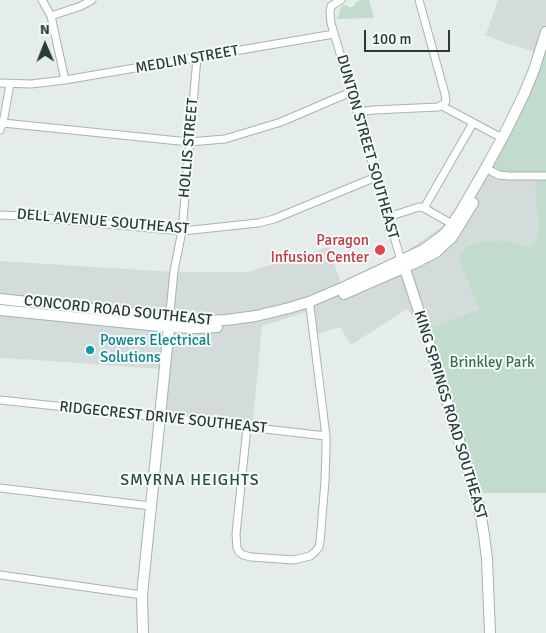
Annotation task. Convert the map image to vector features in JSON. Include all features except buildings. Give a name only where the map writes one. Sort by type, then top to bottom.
[{"type":"main road","name":"CONCORD ROAD SOUTHEAST","points":[[0,299],[209,327],[244,324],[275,318],[310,307],[403,264],[442,236],[452,224],[474,189],[516,111],[534,70],[546,32]]},
{"type":"main road","name":"CONCORD ROAD SOUTHEAST","points":[[0,310],[169,322],[216,321],[256,316],[309,302],[403,264],[422,260],[436,252],[452,237],[465,219],[519,119],[546,55]]},
{"type":"main road","name":"KING SPRINGS ROAD SOUTHEAST","points":[[403,264],[479,506],[487,559],[490,633]]},
{"type":"main road","points":[[143,633],[142,595],[169,322]]},
{"type":"street","points":[[42,0],[51,16],[65,80]]},
{"type":"street","points":[[51,16],[81,6],[92,0]]},
{"type":"street","points":[[334,34],[330,9],[333,4],[341,0]]},
{"type":"street","points":[[357,112],[432,108],[442,106],[446,101],[419,0]]},
{"type":"street","name":"MEDLIN STREET","points":[[0,83],[32,84],[65,80],[334,34]]},
{"type":"street","name":"DUNTON STREET SOUTHEAST","points":[[334,34],[403,264]]},
{"type":"street","name":"HOLLIS STREET","points":[[169,322],[174,272],[182,231],[197,58]]},
{"type":"street","points":[[0,130],[10,84]]},
{"type":"street","points":[[3,122],[189,142],[225,139],[281,122],[351,92]]},
{"type":"street","points":[[442,106],[502,138]]},
{"type":"street","points":[[424,208],[473,123]]},
{"type":"street","points":[[491,172],[509,176],[546,176]]},
{"type":"street","name":"DELL AVENUE SOUTHEAST","points":[[0,215],[182,231],[258,223],[274,219],[376,177]]},
{"type":"street","points":[[388,217],[419,207],[452,224]]},
{"type":"street","points":[[247,427],[236,542],[239,552],[251,557],[278,560],[294,560],[310,556],[319,547],[325,481],[326,436],[310,307]]},
{"type":"street","name":"RIDGECREST DRIVE SOUTHEAST","points":[[0,400],[326,436]]},
{"type":"street","points":[[0,488],[151,506]]},
{"type":"street","points":[[0,575],[142,595]]},
{"type":"shaded area","points":[[498,0],[546,0],[546,55],[535,176],[539,228],[535,242],[530,247],[501,240],[480,242],[467,246],[479,309],[425,330],[407,309],[351,345],[340,327],[311,336],[306,312],[262,326],[252,430],[154,416],[159,369],[0,358],[0,261],[174,272],[248,272],[329,247],[343,290],[403,264],[407,251],[442,227],[479,174],[540,53],[480,33],[486,34]]},
{"type":"green space","points":[[361,0],[369,0],[374,18],[337,19],[342,6],[352,7]]},
{"type":"green space","name":"Brinkley Park","points":[[543,54],[546,55],[546,493],[476,493],[425,330],[479,309],[458,256],[467,246],[480,242],[500,240],[530,247],[535,242],[539,222],[535,177],[489,171]]},
{"type":"place","name":"Paragon Infusion Center","points":[[380,250]]},
{"type":"place","name":"Powers Electrical Solutions","points":[[90,350]]},
{"type":"district","name":"SMYRNA HEIGHTS","points":[[190,481]]}]
